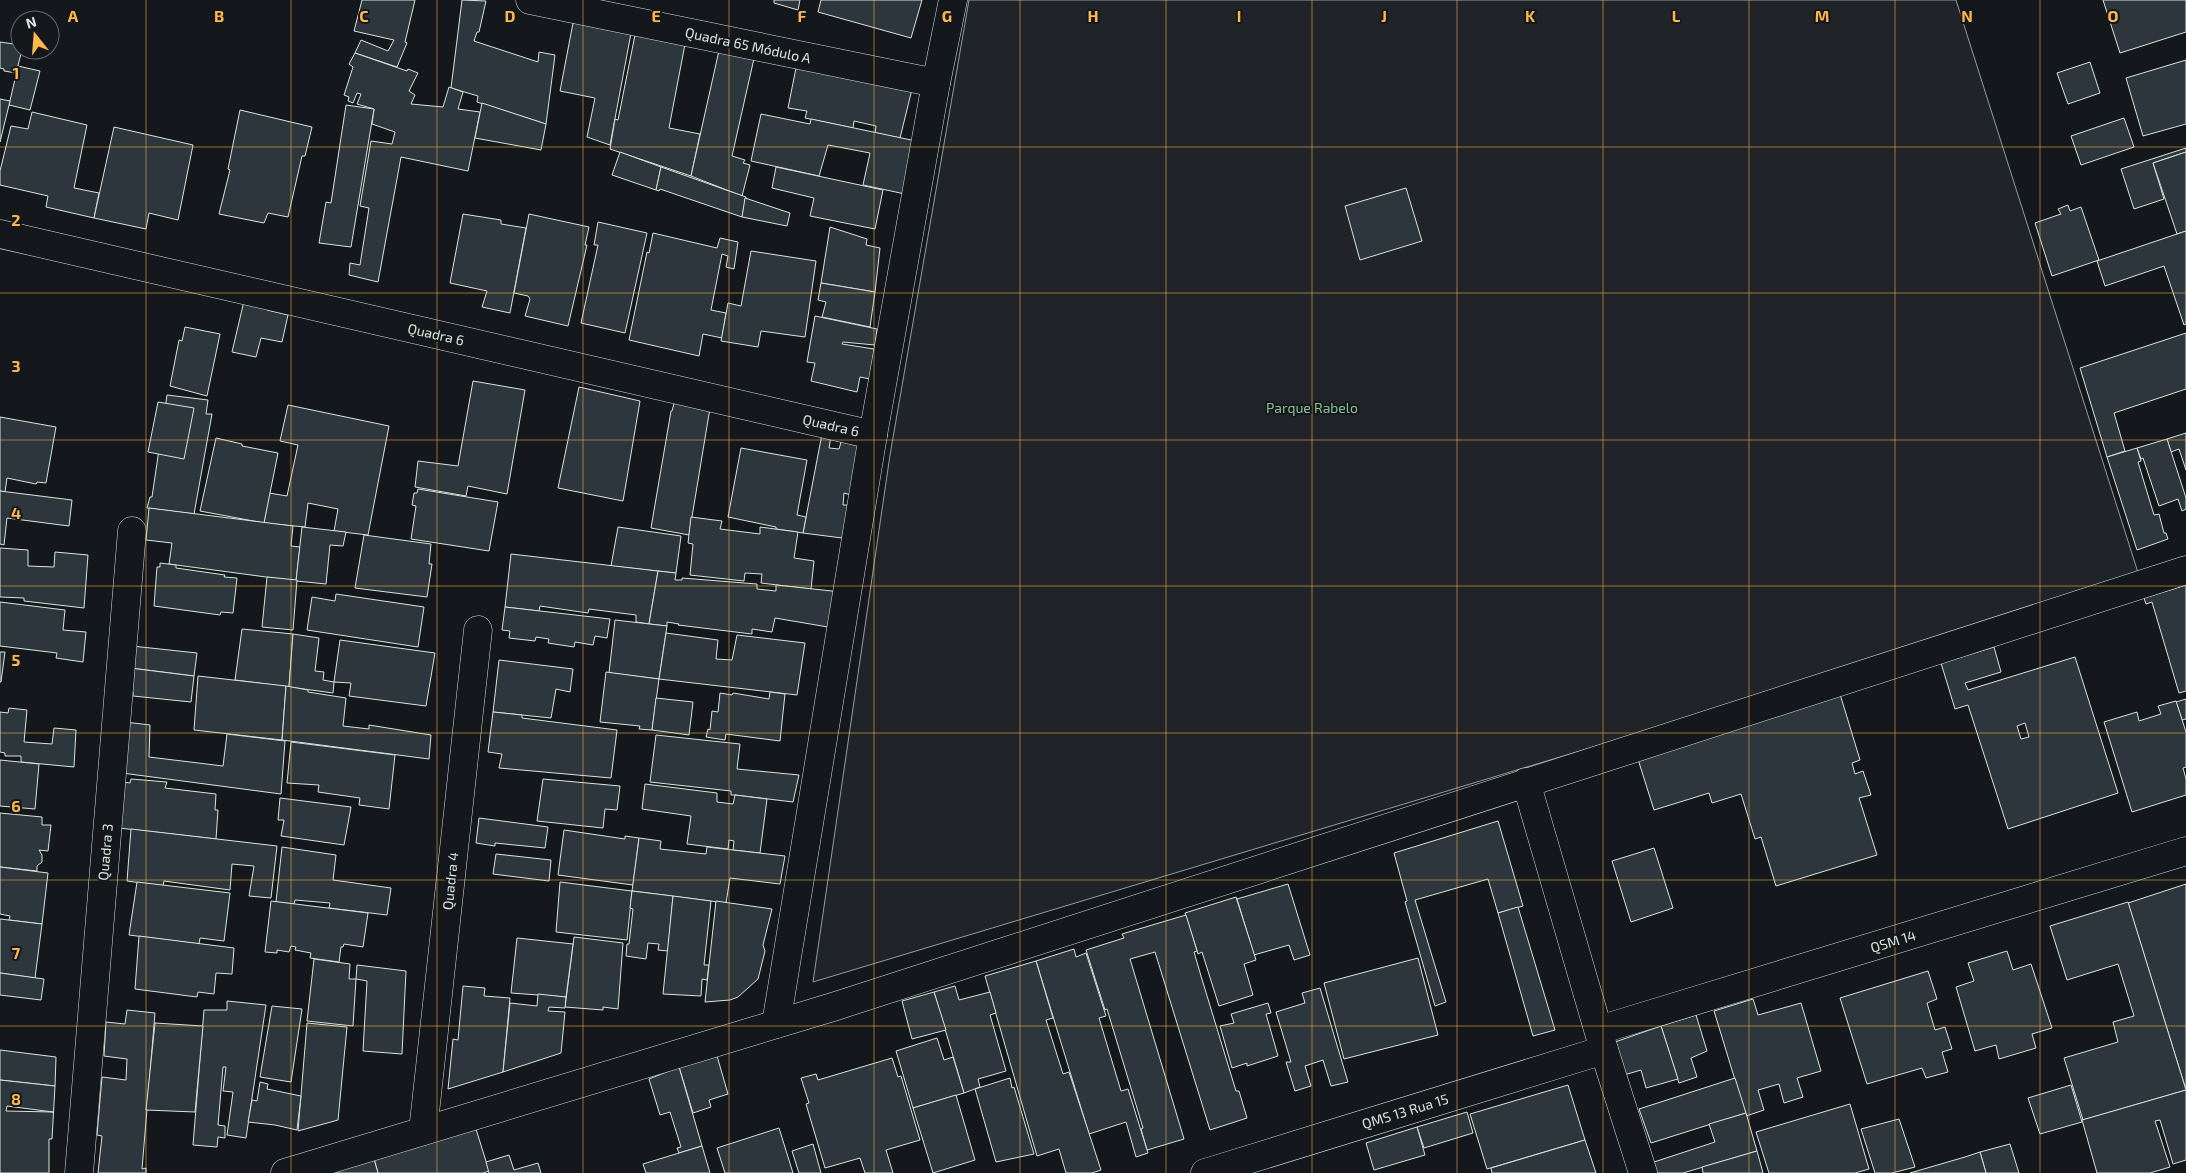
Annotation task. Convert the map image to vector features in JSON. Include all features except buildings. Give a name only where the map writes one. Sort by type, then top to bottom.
[{"type":"street","name":"Quadra 65 Módulo A","points":[[530,0],[936,83]]},
{"type":"street","points":[[776,1024],[873,435],[936,83],[953,0]]},
{"type":"street","name":"Quadra 6","points":[[0,234],[873,435]]},
{"type":"street","name":"Quadra 3","points":[[79,1173],[132,531]]},
{"type":"street","points":[[284,1173],[836,1006],[2186,570]]},
{"type":"street","name":"Quadra 4","points":[[423,1131],[478,630]]},
{"type":"street","points":[[1526,782],[1643,1173]]},
{"type":"street","name":"QSM 14","points":[[1602,1040],[2186,851]]},
{"type":"street","name":"QMS 13 Rua 15","points":[[1205,1173],[1602,1040]]},
{"type":"green space","name":"Parque Rabelo","points":[[969,0],[1956,0],[2141,582],[813,982],[890,455]]}]
